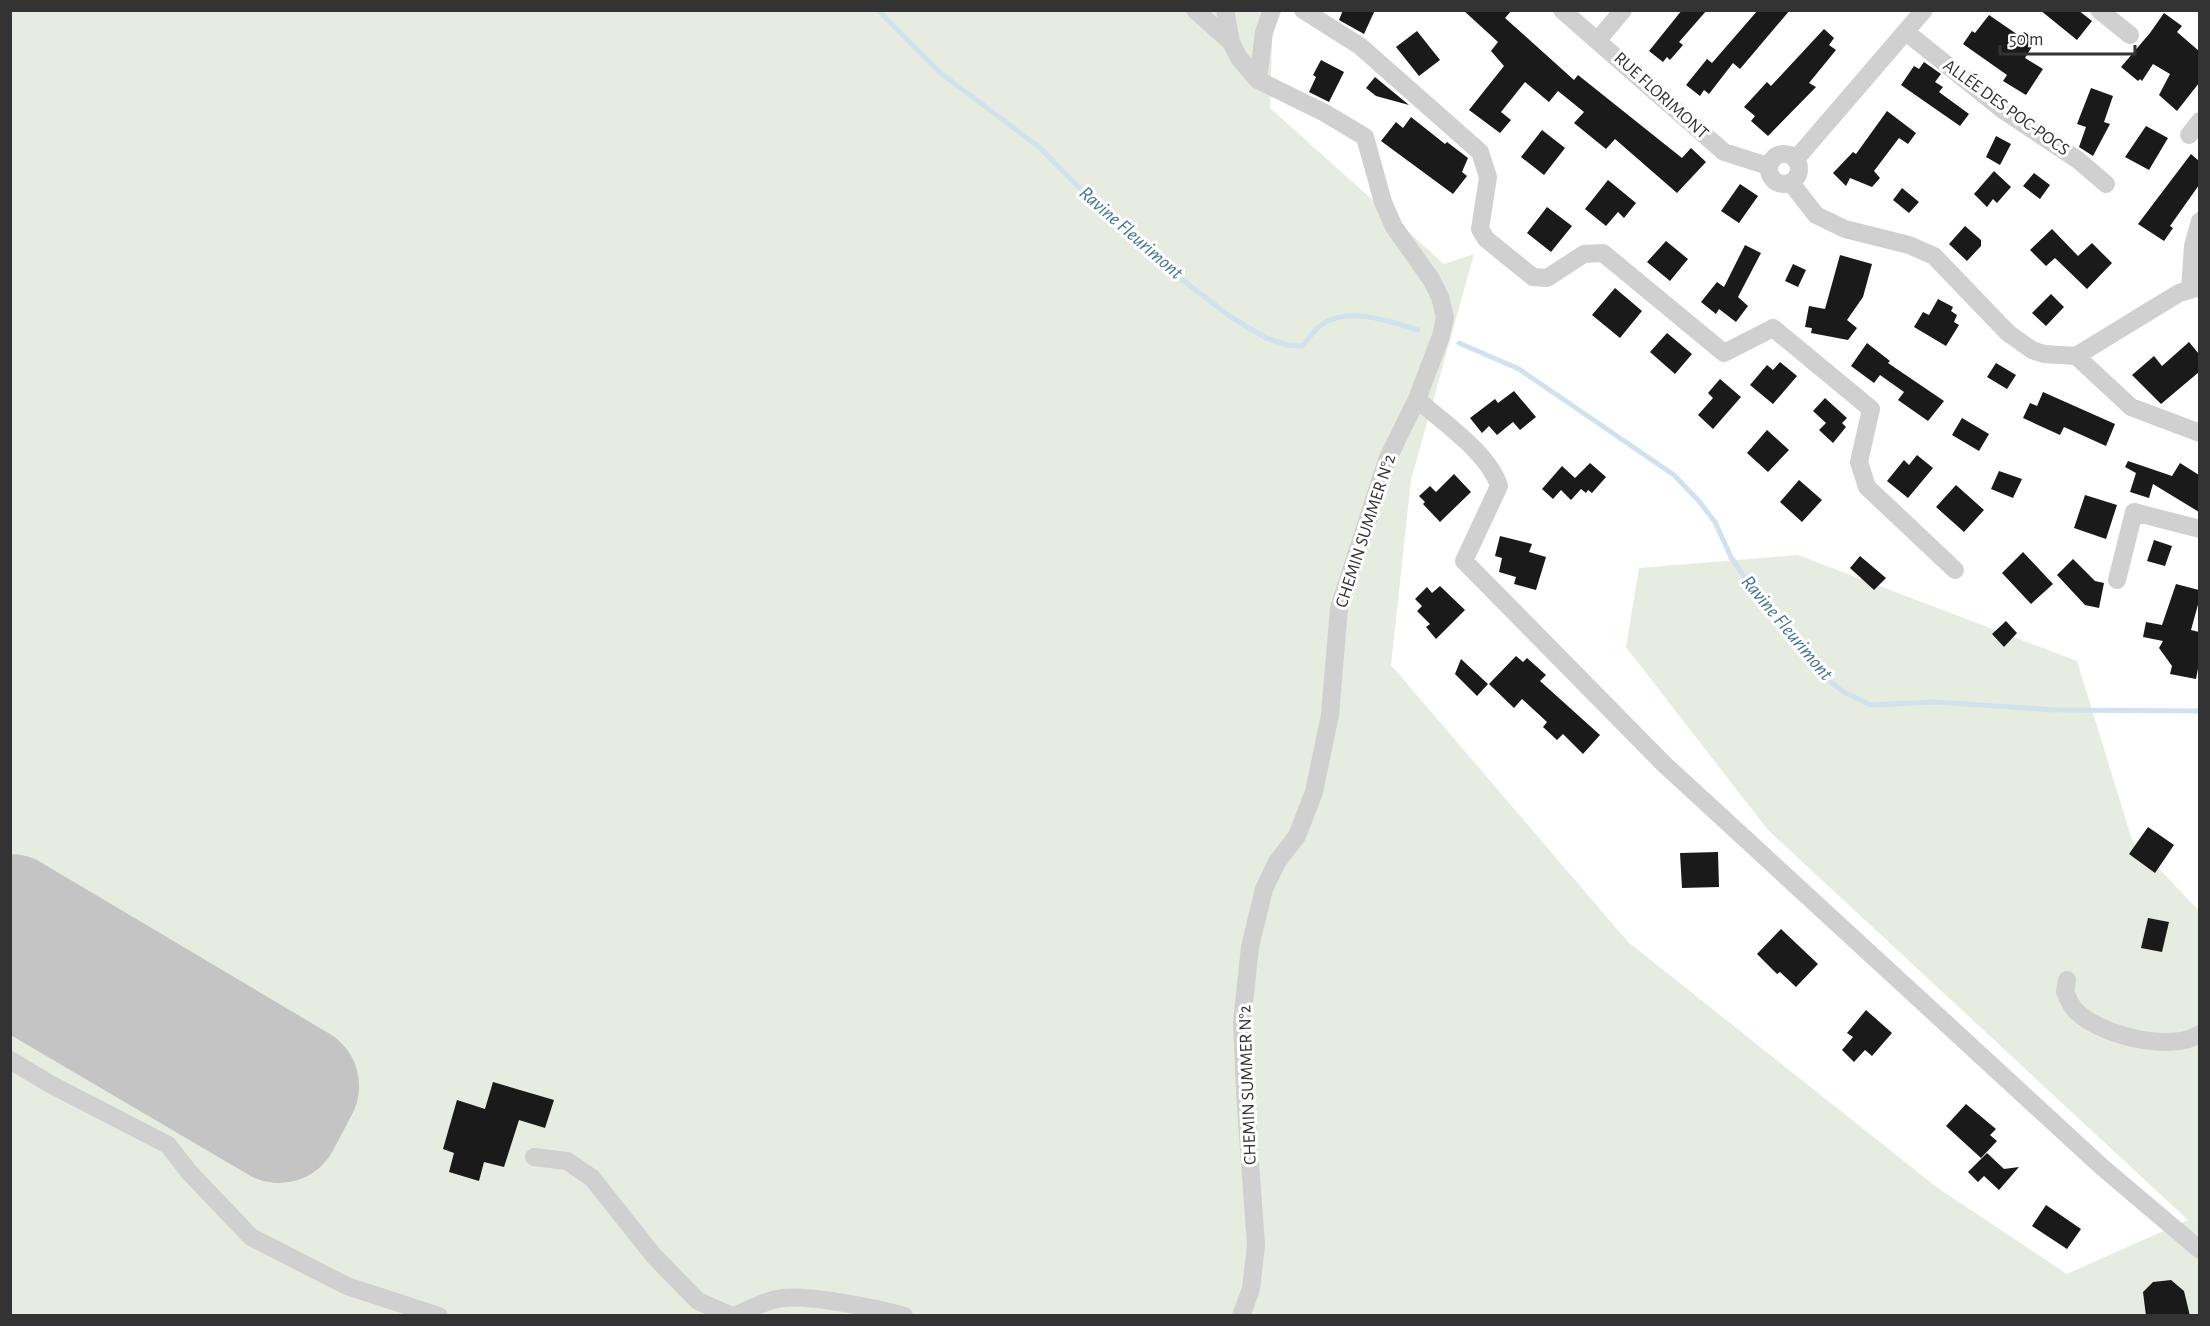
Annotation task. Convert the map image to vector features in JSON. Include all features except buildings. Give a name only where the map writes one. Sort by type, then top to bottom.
[{"type":"street","points":[[1195,10],[1231,42]]},
{"type":"street","name":"CHEMIN SUMMER N°2","points":[[1225,10],[1231,42],[1239,58],[1258,80],[1325,113],[1365,137],[1383,202],[1394,227],[1431,279],[1440,297],[1445,317],[1441,336],[1417,399],[1387,460],[1339,608],[1330,715],[1314,792],[1297,836],[1277,862],[1264,889],[1250,948],[1242,1022],[1256,1245],[1251,1289],[1241,1316]]},
{"type":"street","points":[[1258,80],[1264,32],[1272,10]]},
{"type":"street","points":[[1303,10],[1360,46],[1480,152],[1488,177],[1480,229],[1486,239],[1533,277],[1547,278],[1584,254],[1603,253],[1724,353],[1773,328],[1871,409],[1859,462],[1867,487],[1955,570]]},
{"type":"street","name":"RUE FLORIMONT","points":[[1562,10],[1724,152],[1768,166]]},
{"type":"street","points":[[1598,40],[1623,10]]},
{"type":"street","points":[[1796,159],[1924,10]]},
{"type":"street","points":[[2099,10],[2130,35]]},
{"type":"street","name":"ALLÉE DES POC-POCS","points":[[1906,32],[2004,110],[2078,159],[2106,184]]},
{"type":"street","points":[[1780,154],[1796,159],[1799,166],[1797,178],[1791,183],[1775,182],[1768,172],[1771,161],[1780,154]]},
{"type":"street","points":[[1791,183],[1816,214],[1845,229],[1909,245],[1934,256],[2008,333],[2032,350],[2063,357],[2076,357],[2195,288],[2193,246],[2199,220]]},
{"type":"street","points":[[2076,357],[2131,407],[2199,433]]},
{"type":"street","points":[[1417,399],[1482,457],[1495,474],[1499,486],[1464,561],[1665,765],[1943,1018],[2102,1167],[2199,1250]]},
{"type":"street","points":[[2117,580],[2134,512],[2199,529]]},
{"type":"street","points":[[2067,980],[2065,992],[2075,1010],[2092,1023],[2134,1039],[2176,1041],[2191,1039],[2199,1034]]},
{"type":"street","points":[[10,1060],[50,1084],[168,1145],[189,1172],[251,1237],[347,1286],[439,1316]]},
{"type":"street","points":[[534,1157],[567,1161],[592,1178],[654,1256],[699,1301],[733,1316],[773,1300],[793,1298],[882,1309],[904,1316]]},
{"type":"shaded area","points":[[10,11],[1273,11],[1270,108],[1444,264],[1474,254],[1411,480],[1391,665],[1628,942],[1939,1189],[2067,1274],[2188,1220],[1768,830],[1626,647],[1639,568],[1798,555],[2077,661],[2132,840],[2199,911],[2199,1315],[11,1315]]},
{"type":"waterway","name":"Ravine Fleurimont","points":[[878,10],[938,71],[1039,147],[1121,230],[1231,317],[1266,338],[1288,345],[1302,346],[1321,325],[1344,316],[1369,317],[1418,330]]},
{"type":"waterway","name":"Ravine Fleurimont","points":[[1459,343],[1519,369],[1674,475],[1715,522],[1731,557],[1763,604],[1831,682],[1844,692],[1871,705],[1935,702],[2056,710],[2200,711]]},
{"type":"runway","points":[[10,915],[298,1086],[279,1122],[10,964]]}]
